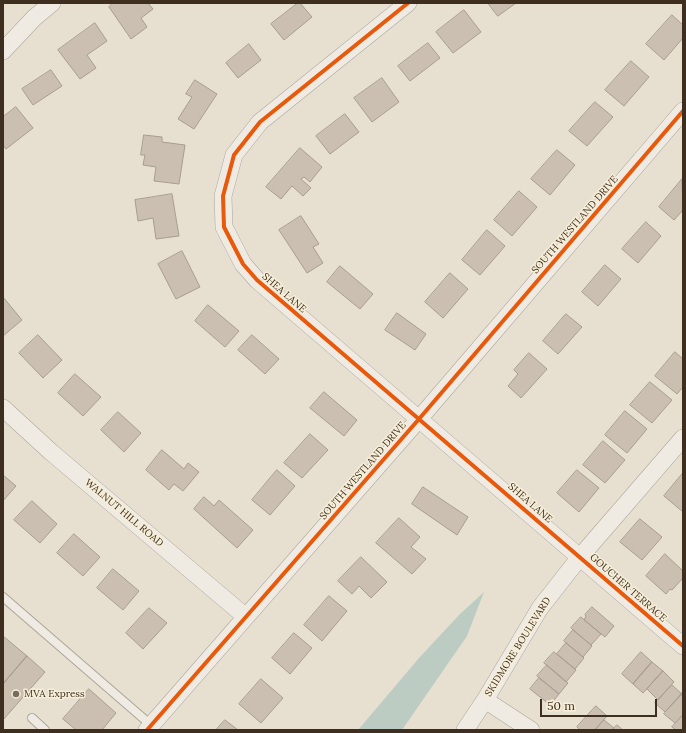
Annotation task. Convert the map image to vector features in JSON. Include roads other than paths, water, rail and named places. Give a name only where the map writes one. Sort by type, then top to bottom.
[{"type":"street","points":[[3,51],[34,18],[52,3]]},
{"type":"street","name":"SHEA LANE","points":[[408,3],[260,122],[234,155],[223,196],[224,227],[243,264],[257,280],[580,557]]},
{"type":"street","name":"SOUTH WESTLAND DRIVE","points":[[149,728],[419,419],[683,111]]},
{"type":"street","name":"WALNUT HILL ROAD","points":[[3,408],[51,452],[246,617]]},
{"type":"street","name":"SKIDMORE BOULEVARD","points":[[466,730],[540,608],[580,557],[683,438]]},
{"type":"street","name":"GOUCHER TERRACE","points":[[580,557],[683,646]]},
{"type":"street","points":[[485,700],[531,730]]},
{"type":"lane","points":[[3,597],[149,728]]},
{"type":"lane","points":[[32,718],[45,730]]},
{"type":"place","name":"MVA Express","points":[[16,694]]}]
